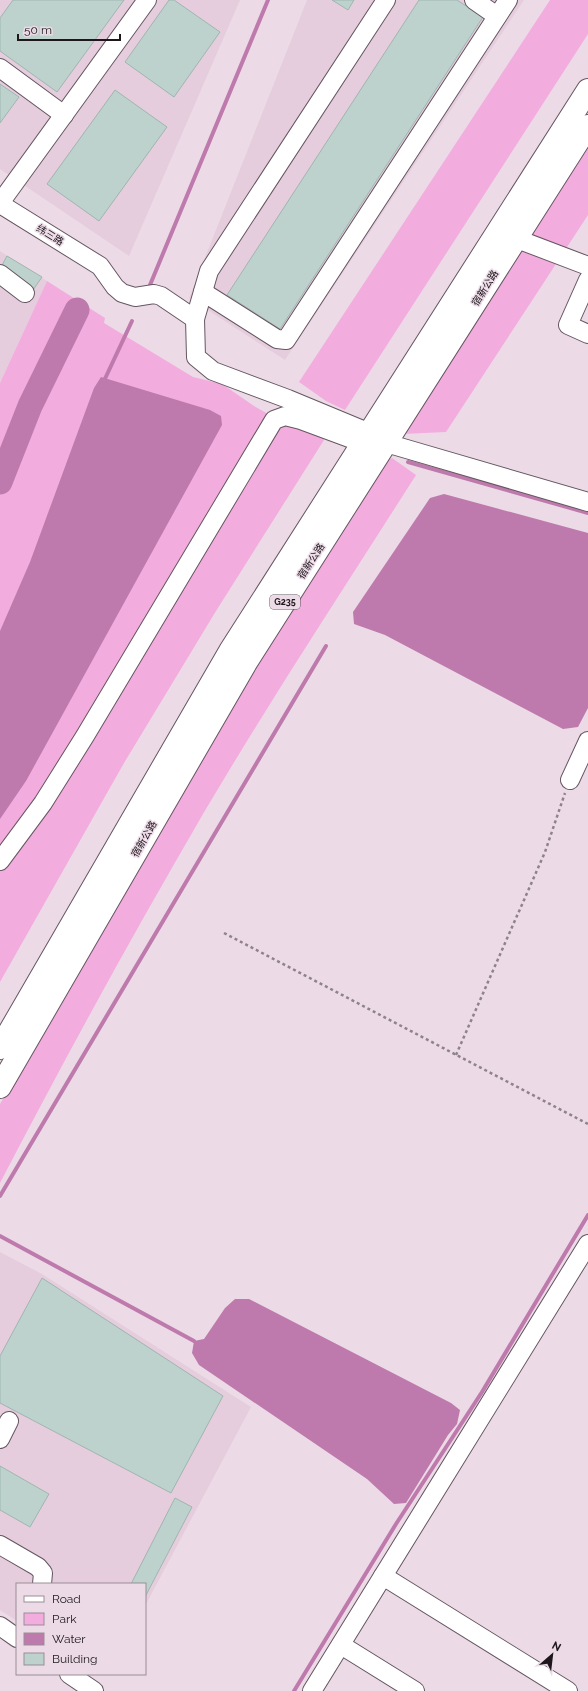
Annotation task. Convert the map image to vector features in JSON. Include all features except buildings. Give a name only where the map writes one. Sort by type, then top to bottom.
[{"type":"highway","name":"宿新公路","points":[[507,236],[588,90]]},
{"type":"highway","name":"宿新公路","points":[[0,1048],[230,651],[373,440],[507,236],[588,126]]},
{"type":"highway","name":"宿新公路","points":[[0,1087],[247,661],[373,440]]},
{"type":"street","points":[[0,204],[147,0]]},
{"type":"street","points":[[373,440],[288,399],[213,371],[196,357],[195,319],[209,271],[386,0]]},
{"type":"street","points":[[474,0],[497,16]]},
{"type":"street","points":[[203,292],[278,339],[286,340],[508,0]]},
{"type":"street","points":[[0,68],[64,114]]},
{"type":"street","name":"纬三路","points":[[0,204],[100,266],[115,287],[122,293],[128,296],[154,294],[162,296],[195,319]]},
{"type":"street","points":[[507,236],[588,266]]},
{"type":"street","points":[[0,274],[25,293]]},
{"type":"street","points":[[588,280],[568,325],[588,334]]},
{"type":"street","points":[[0,862],[43,803],[85,736],[274,420],[284,416],[290,417],[588,502]]},
{"type":"street","points":[[570,780],[588,741]]},
{"type":"street","points":[[312,1691],[588,1244]]},
{"type":"street","points":[[0,1439],[9,1421]]},
{"type":"street","points":[[0,1544],[38,1567],[43,1573],[42,1583]]},
{"type":"street","points":[[383,1576],[568,1691]]},
{"type":"street","points":[[341,1645],[415,1691]]},
{"type":"street","points":[[70,1675],[94,1691]]},
{"type":"path","points":[[456,1055],[545,852],[570,780]]},
{"type":"path","points":[[224,933],[588,1124]]},
{"type":"shaded area","points":[[0,0],[240,0],[129,256],[0,169]]},
{"type":"shaded area","points":[[307,0],[524,0],[285,360],[189,298]]},
{"type":"shaded area","points":[[0,251],[47,281],[0,383]]},
{"type":"shaded area","points":[[0,1252],[42,1274],[251,1407],[146,1604],[146,1583],[16,1583],[16,1620],[0,1610]]},
{"type":"green space","points":[[550,0],[588,0],[588,34],[345,410],[326,401],[299,382]]},
{"type":"green space","points":[[588,144],[588,215],[446,432],[403,434]]},
{"type":"green space","points":[[47,281],[105,318],[104,323],[193,377],[222,384],[254,406],[289,426],[322,435],[324,440],[216,611],[124,763],[0,982],[0,383]]},
{"type":"green space","points":[[392,458],[416,475],[281,686],[203,814],[99,997],[0,1183],[0,1104],[255,664],[382,463]]},
{"type":"water","points":[[101,377],[210,410],[221,416],[222,425],[26,781],[0,819],[0,631],[30,562],[94,388]]},
{"type":"water","points":[[444,494],[588,533],[588,708],[578,727],[563,729],[385,635],[354,624],[353,612],[430,498]]},
{"type":"water","points":[[235,1299],[249,1299],[451,1403],[460,1410],[457,1424],[448,1435],[406,1503],[394,1504],[367,1479],[199,1365],[192,1353],[194,1341],[204,1339],[225,1308]]},
{"type":"waterway","points":[[150,285],[268,0]]},
{"type":"waterway","points":[[0,482],[30,406],[77,310]]},
{"type":"waterway","points":[[103,383],[132,321]]},
{"type":"waterway","points":[[408,462],[588,513]]},
{"type":"waterway","points":[[0,1196],[326,646]]},
{"type":"waterway","points":[[294,1691],[396,1524],[482,1392],[588,1215]]},
{"type":"waterway","points":[[0,1236],[194,1341]]}]
